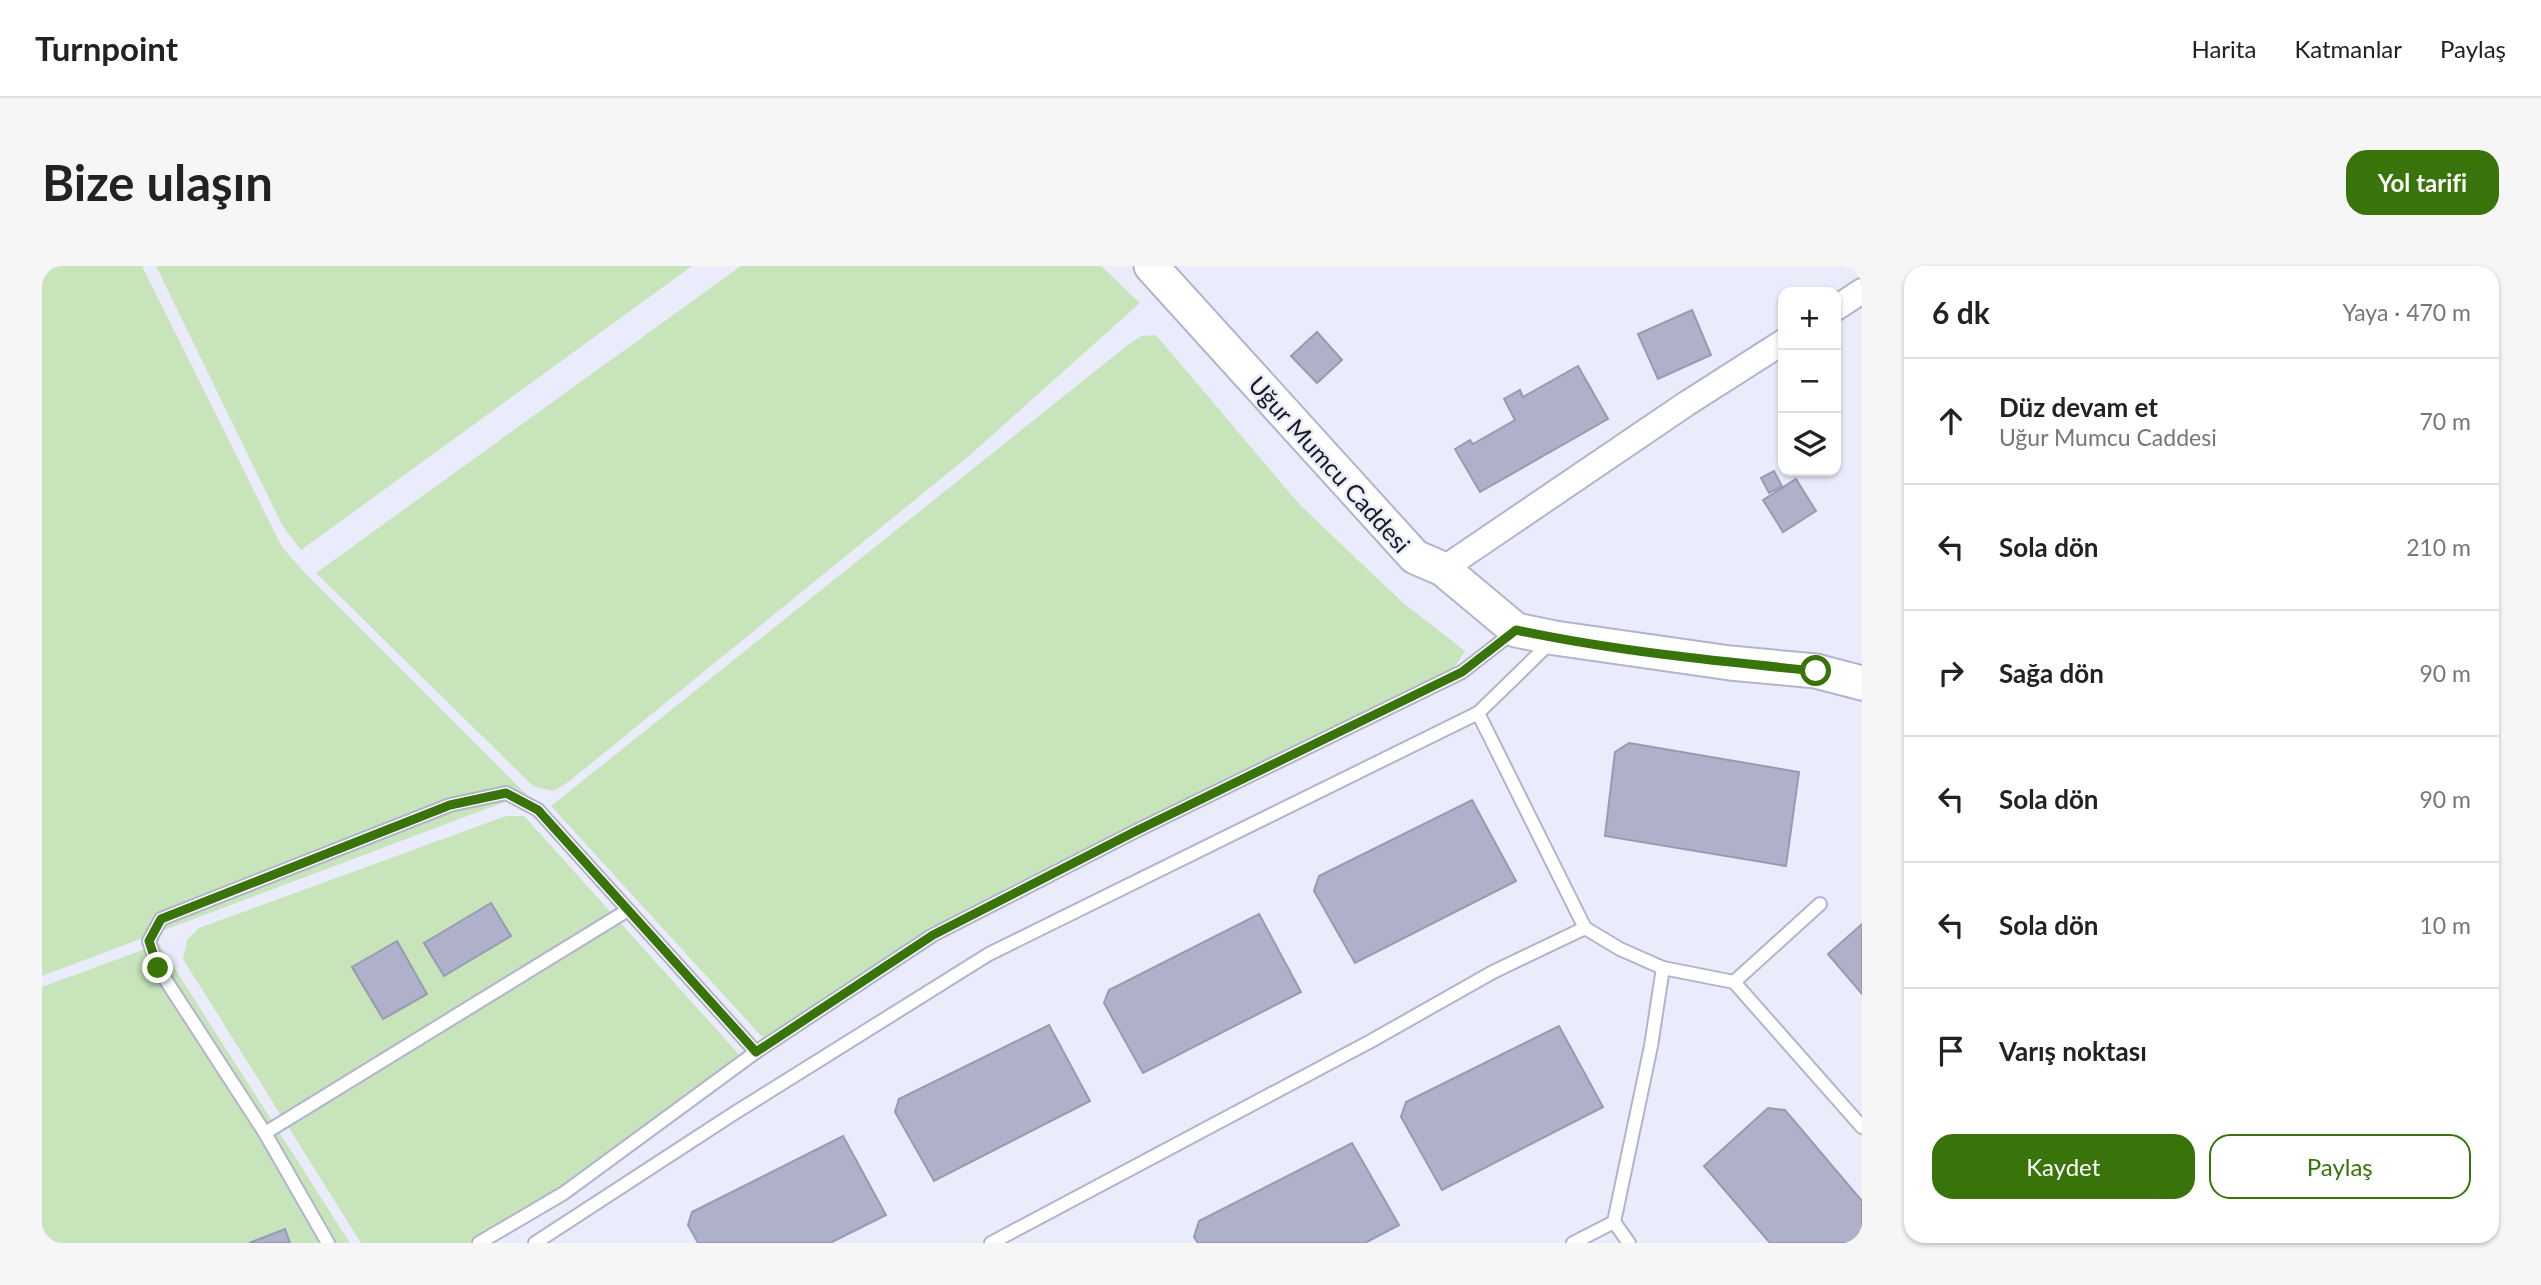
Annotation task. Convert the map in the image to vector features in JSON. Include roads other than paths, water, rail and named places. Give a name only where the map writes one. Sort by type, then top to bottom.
[{"type":"street","name":"Uğur Mumcu Caddesi","points":[[1151,266],[1415,557],[1443,569],[1516,630],[1730,663],[1816,671],[1862,683]]},
{"type":"street","points":[[1841,305],[1862,291]]},
{"type":"street","points":[[1443,569],[1778,345]]},
{"type":"lane","points":[[479,1243],[564,1193],[756,1052],[933,935],[1136,831],[1462,672],[1516,630]]},
{"type":"lane","points":[[536,1243],[733,1114],[989,954],[1478,713],[1555,638]]},
{"type":"lane","points":[[1478,713],[1585,928],[1620,949],[1663,968],[1734,982],[1862,1127]]},
{"type":"lane","points":[[328,1243],[265,1133],[158,968],[149,941],[161,919],[450,805],[506,793],[538,810],[756,1052]]},
{"type":"lane","points":[[1734,982],[1821,904]]},
{"type":"lane","points":[[265,1133],[628,910]]},
{"type":"lane","points":[[991,1243],[1493,972],[1585,928]]},
{"type":"lane","points":[[1573,1243],[1614,1222],[1651,1046],[1663,968]]},
{"type":"lane","points":[[1614,1222],[1629,1243]]}]
